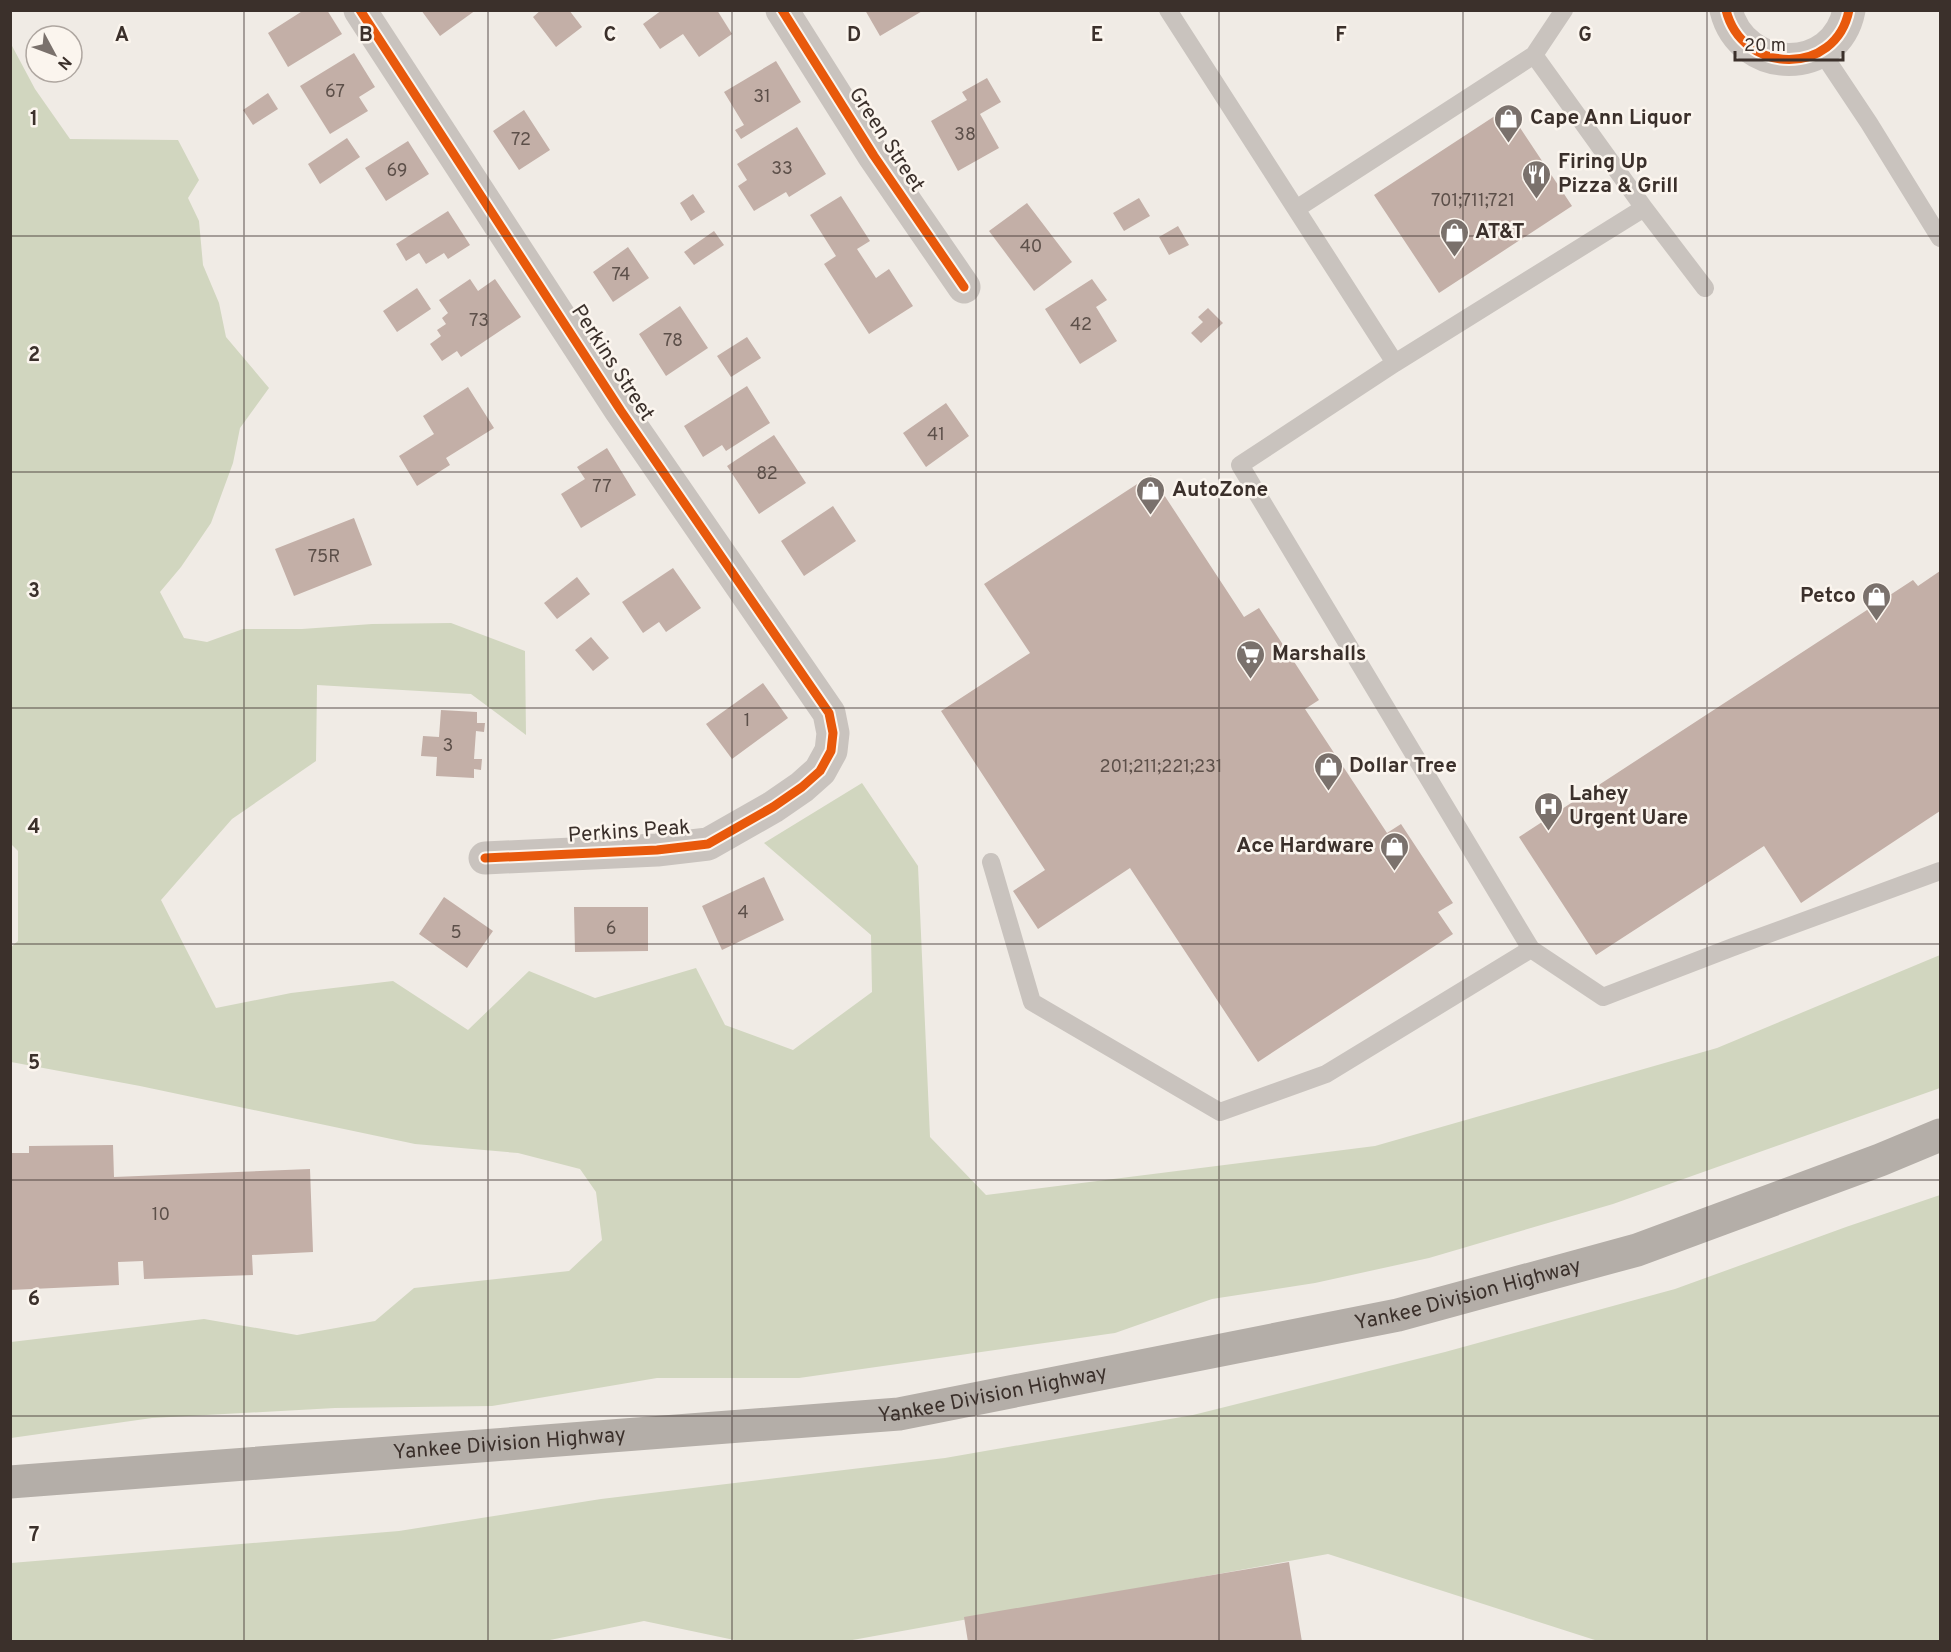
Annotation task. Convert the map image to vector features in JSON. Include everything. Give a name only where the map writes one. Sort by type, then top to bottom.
[{"type":"highway","name":"Yankee Division Highway","points":[[10,1482],[899,1414],[1398,1315],[1636,1250],[1880,1160],[1941,1135]]},
{"type":"street","name":"Perkins Street","points":[[360,10],[621,411],[829,713],[833,733]]},
{"type":"street","name":"Green Street","points":[[782,10],[874,156],[964,287]]},
{"type":"street","points":[[1726,10],[1729,23],[1741,41],[1759,54],[1779,60],[1801,59],[1821,51],[1837,37],[1848,19],[1849,10]]},
{"type":"street","name":"Perkins Peak","points":[[485,858],[657,850],[708,844],[773,807],[811,779],[820,771],[831,751],[833,733]]},
{"type":"lane","points":[[1168,10],[1395,363]]},
{"type":"lane","points":[[1296,209],[1534,55],[1564,10]]},
{"type":"lane","points":[[1821,51],[1941,238]]},
{"type":"lane","points":[[1534,55],[1644,208],[1705,288]]},
{"type":"lane","points":[[1644,208],[1395,363],[1240,465],[1532,949],[1603,998],[1733,947],[1941,871]]},
{"type":"lane","points":[[991,862],[1032,1002],[1220,1112],[1326,1074],[1532,949]]},
{"type":"green space","points":[[11,44],[24,68],[24,84],[32,84],[70,139],[178,140],[199,180],[188,198],[199,221],[203,265],[219,303],[226,337],[269,388],[240,428],[233,463],[211,523],[181,567],[160,592],[184,638],[207,642],[243,629],[451,623],[525,651],[526,735],[471,694],[317,685],[316,761],[232,819],[161,900],[216,1008],[291,993],[393,981],[468,1030],[529,971],[595,998],[696,968],[725,1025],[793,1050],[872,992],[871,935],[764,843],[862,783],[918,866],[930,1137],[986,1195],[1375,1146],[1717,1048],[1940,955],[1940,1088],[1613,1204],[1429,1258],[1315,1283],[1212,1299],[1115,1333],[799,1378],[657,1378],[492,1406],[335,1408],[152,1418],[11,1438],[11,1342],[204,1319],[297,1335],[375,1321],[414,1288],[569,1271],[602,1240],[596,1192],[580,1169],[518,1153],[415,1144],[140,1086],[11,1062],[10,948],[18,941],[18,851],[10,843]]},
{"type":"green space","points":[[1940,1195],[1940,1641],[1598,1641],[1328,1554],[847,1641],[739,1641],[644,1621],[540,1642],[11,1642],[11,1563],[399,1531],[601,1499],[945,1458],[1193,1415],[1445,1352],[1675,1289]]},
{"type":"building","points":[[304,10],[327,10],[342,34],[288,67],[268,33]]},
{"type":"building","points":[[421,10],[476,10],[440,36]]},
{"type":"building","points":[[541,10],[569,10],[582,27],[556,47],[533,17]]},
{"type":"building","points":[[662,10],[717,10],[732,34],[699,57],[683,34],[660,49],[643,24]]},
{"type":"building","points":[[865,10],[924,10],[880,36]]},
{"type":"building","points":[[354,53],[375,87],[359,97],[368,111],[330,134],[300,86]]},
{"type":"building","points":[[776,61],[801,102],[741,139],[735,130],[744,125],[724,92]]},
{"type":"building","points":[[987,78],[1001,102],[980,114],[999,148],[958,171],[931,121],[967,100],[962,92]]},
{"type":"building","points":[[268,93],[278,109],[253,125],[243,110]]},
{"type":"building","points":[[1507,108],[1572,206],[1439,293],[1374,195]]},
{"type":"building","points":[[524,110],[550,150],[519,170],[493,131]]},
{"type":"building","points":[[797,127],[826,174],[789,197],[786,192],[754,211],[738,186],[747,180],[737,164]]},
{"type":"building","points":[[347,138],[360,157],[320,184],[308,164]]},
{"type":"building","points":[[408,141],[429,174],[386,201],[365,168]]},
{"type":"building","points":[[693,194],[705,212],[691,221],[680,203]]},
{"type":"building","points":[[841,196],[870,241],[857,249],[876,278],[889,269],[913,306],[869,334],[824,264],[836,256],[810,215]]},
{"type":"building","points":[[1139,198],[1150,216],[1124,231],[1113,213]]},
{"type":"building","points":[[1027,203],[1072,262],[1034,291],[989,231]]},
{"type":"building","points":[[448,211],[470,245],[448,259],[444,253],[426,264],[419,253],[406,261],[396,244]]},
{"type":"building","points":[[1178,226],[1189,245],[1169,255],[1159,237]]},
{"type":"building","points":[[714,231],[724,245],[694,265],[684,252]]},
{"type":"building","points":[[628,247],[649,278],[613,302],[593,272]]},
{"type":"building","points":[[470,279],[478,291],[495,279],[521,317],[461,357],[457,351],[442,361],[430,344],[441,336],[437,330],[446,324],[442,318],[448,313],[439,300]]},
{"type":"building","points":[[1092,279],[1107,300],[1096,307],[1117,341],[1080,364],[1045,309]]},
{"type":"building","points":[[417,288],[431,309],[397,332],[383,311]]},
{"type":"building","points":[[680,306],[708,348],[666,376],[639,334]]},
{"type":"building","points":[[1208,308],[1223,323],[1201,343],[1191,333],[1203,322],[1198,317]]},
{"type":"building","points":[[747,337],[761,358],[731,377],[717,356]]},
{"type":"building","points":[[747,386],[770,423],[726,451],[722,445],[703,457],[684,426]]},
{"type":"building","points":[[468,387],[494,428],[446,458],[450,465],[417,486],[399,456],[434,434],[423,416]]},
{"type":"building","points":[[946,403],[969,436],[926,467],[903,433]]},
{"type":"building","points":[[774,435],[806,483],[759,514],[727,466]]},
{"type":"building","points":[[607,448],[636,495],[581,528],[561,494],[585,479],[577,467]]},
{"type":"building","points":[[1151,475],[1244,617],[1259,608],[1319,700],[1305,709],[1387,833],[1401,824],[1453,903],[1438,912],[1453,934],[1258,1062],[1130,868],[1038,929],[1013,891],[1045,870],[941,711],[1030,653],[984,584]]},
{"type":"building","points":[[833,506],[856,541],[804,576],[781,541]]},
{"type":"building","points":[[354,518],[372,565],[294,596],[275,549]]},
{"type":"building","points":[[673,568],[701,608],[666,632],[659,622],[643,633],[622,602]]},
{"type":"building","points":[[1940,571],[1940,811],[1801,903],[1764,846],[1596,955],[1519,837],[1913,580],[1918,586]]},
{"type":"building","points":[[577,577],[590,594],[557,619],[544,603]]},
{"type":"building","points":[[591,637],[609,658],[593,671],[575,650]]},
{"type":"building","points":[[763,683],[788,718],[732,759],[706,724]]},
{"type":"building","points":[[441,710],[477,712],[477,723],[485,723],[484,732],[476,731],[474,759],[482,759],[481,770],[474,769],[474,778],[436,776],[437,757],[421,756],[423,736],[439,737]]},
{"type":"building","points":[[764,877],[784,920],[722,950],[702,906]]},
{"type":"building","points":[[444,897],[493,931],[467,968],[419,934]]},
{"type":"building","points":[[574,907],[648,907],[648,951],[575,952]]},
{"type":"building","points":[[113,1145],[114,1177],[310,1169],[313,1252],[252,1255],[253,1275],[144,1279],[143,1261],[118,1262],[119,1285],[10,1290],[10,1153],[29,1153],[29,1146]]},
{"type":"building","points":[[1289,1562],[1302,1642],[968,1642],[964,1617]]},
{"type":"cycle path","points":[[360,10],[621,411],[829,713],[833,733],[831,751],[820,771],[802,787],[773,807],[708,844],[657,850],[485,858]]},
{"type":"cycle path","points":[[782,10],[874,156],[964,287]]},
{"type":"cycle path","points":[[1726,10],[1735,31],[1750,47],[1769,56],[1789,60],[1809,57],[1827,47],[1841,32],[1849,10]]},
{"type":"place","name":"Cape Ann Liquor","points":[[1509,144]]},
{"type":"place","name":"Firing Up Pizza & Grill","points":[[1537,200]]},
{"type":"place","name":"AT&T","points":[[1454,258]]},
{"type":"place","name":"AutoZone","points":[[1151,516]]},
{"type":"place","name":"Petco","points":[[1877,622]]},
{"type":"place","name":"Marshalls","points":[[1251,680]]},
{"type":"place","name":"Dollar Tree","points":[[1328,792]]},
{"type":"place","name":"Lahey Urgent Uare","points":[[1548,832]]},
{"type":"place","name":"Ace Hardware","points":[[1395,872]]}]
